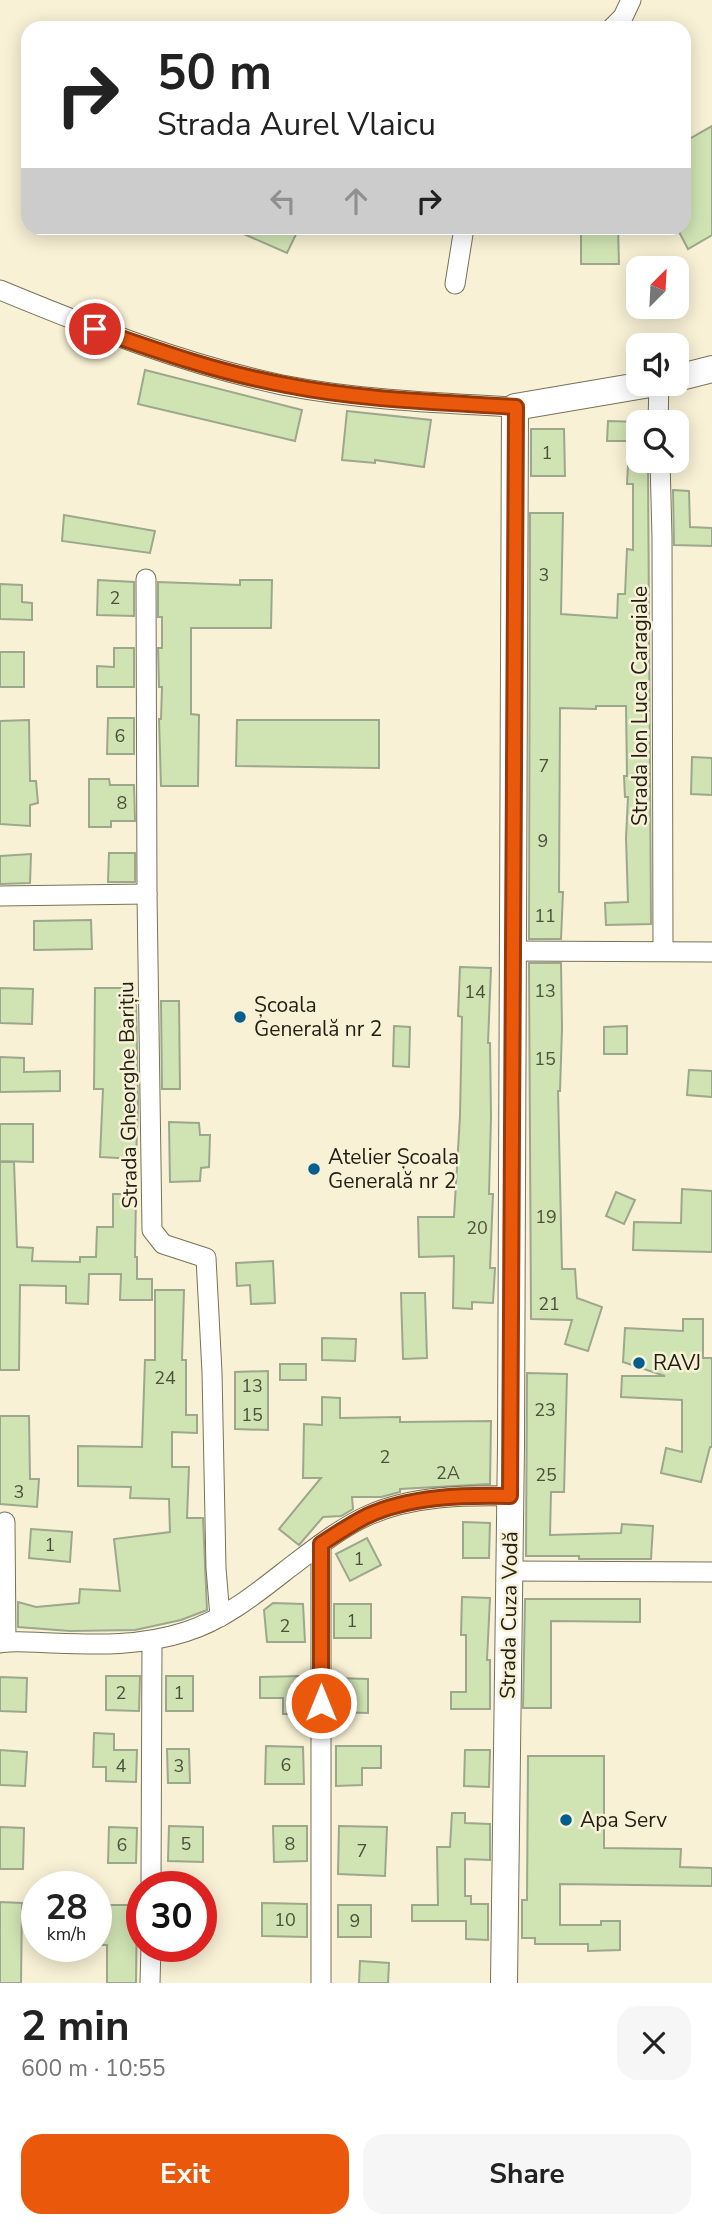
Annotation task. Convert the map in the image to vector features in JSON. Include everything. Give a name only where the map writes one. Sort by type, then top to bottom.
[{"type":"main road","points":[[689,375],[712,369]]},
{"type":"main road","points":[[516,407],[626,388]]},
{"type":"main road","name":"Strada Cuza Vodă","points":[[504,1983],[510,1496],[516,407]]},
{"type":"street","points":[[620,21],[631,0]]},
{"type":"street","points":[[455,284],[463,235]]},
{"type":"street","points":[[0,290],[163,353],[235,374],[335,393],[516,407]]},
{"type":"street","name":"Strada Ion Luca Caragiale","points":[[660,473],[663,951]]},
{"type":"street","name":"Strada Gheorghe Barițiu","points":[[146,579],[152,1230],[163,1244],[206,1258],[220,1617]]},
{"type":"street","points":[[0,896],[147,894]]},
{"type":"street","points":[[513,951],[712,952]]},
{"type":"street","points":[[5,1522],[3,1642],[116,1646],[152,1641],[185,1632],[220,1617],[321,1544],[369,1515],[395,1506],[446,1497],[510,1496]]},
{"type":"street","points":[[321,1544],[321,1983]]},
{"type":"street","points":[[509,1571],[712,1572]]},
{"type":"street","points":[[151,1871],[152,1641]]},
{"type":"street","points":[[150,1962],[150,1983]]},
{"type":"building","points":[[712,126],[712,235],[688,249],[681,235],[691,235],[691,138]]},
{"type":"building","points":[[246,235],[296,235],[287,253]]},
{"type":"building","points":[[581,235],[618,235],[619,264],[581,264]]},
{"type":"building","points":[[145,370],[302,410],[295,441],[138,404]]},
{"type":"building","points":[[347,411],[431,420],[424,467],[375,460],[375,463],[342,460]]},
{"type":"building","points":[[608,421],[626,422],[626,441],[607,441]]},
{"type":"building","points":[[531,429],[564,429],[565,476],[531,476]]},
{"type":"building","points":[[628,473],[648,473],[651,924],[606,925],[605,903],[628,902],[628,797],[625,797],[624,776],[627,776],[626,706],[560,708],[559,892],[563,892],[561,939],[529,939],[530,513],[563,513],[561,614],[617,618],[618,594],[625,594],[627,549],[633,550],[633,484],[627,484]]},
{"type":"building","points":[[673,490],[689,491],[690,527],[712,528],[712,546],[674,545]]},
{"type":"building","points":[[64,515],[155,531],[150,553],[62,541]]},
{"type":"building","points":[[98,580],[134,582],[134,616],[97,615]]},
{"type":"building","points":[[240,580],[272,580],[271,628],[191,628],[191,714],[199,715],[198,786],[161,786],[159,719],[162,687],[159,687],[158,648],[162,648],[162,617],[158,617],[158,582],[240,585]]},
{"type":"building","points":[[0,584],[22,585],[22,602],[32,603],[32,620],[0,619]]},
{"type":"building","points":[[114,648],[134,648],[134,687],[97,687],[97,666],[114,667]]},
{"type":"building","points":[[0,652],[24,652],[24,687],[0,687]]},
{"type":"building","points":[[108,718],[134,718],[134,754],[107,754]]},
{"type":"building","points":[[29,720],[30,781],[36,781],[38,803],[30,805],[30,826],[0,824],[0,721]]},
{"type":"building","points":[[237,720],[379,720],[379,768],[236,766]]},
{"type":"building","points":[[692,757],[712,758],[712,795],[691,794]]},
{"type":"building","points":[[89,779],[109,779],[110,785],[134,785],[135,821],[111,821],[111,827],[89,827]]},
{"type":"building","points":[[109,853],[135,853],[135,882],[108,882]]},
{"type":"building","points":[[31,854],[30,883],[0,884],[0,856]]},
{"type":"building","points":[[91,920],[92,949],[34,950],[34,921]]},
{"type":"building","points":[[529,963],[561,963],[562,1028],[558,1091],[562,1269],[575,1269],[577,1298],[602,1307],[588,1351],[565,1344],[572,1320],[531,1319]]},
{"type":"building","points":[[460,967],[491,968],[488,1043],[491,1117],[489,1194],[493,1194],[490,1268],[495,1268],[493,1303],[472,1302],[472,1309],[453,1308],[454,1256],[419,1257],[418,1217],[454,1217],[460,1116]]},
{"type":"building","points":[[0,988],[33,989],[32,1024],[0,1023]]},
{"type":"building","points":[[95,988],[133,988],[133,1001],[136,1001],[138,1105],[136,1159],[100,1157],[103,1089],[94,1089]]},
{"type":"building","points":[[161,1001],[179,1001],[180,1089],[162,1089]]},
{"type":"building","points":[[394,1026],[410,1027],[409,1067],[393,1066]]},
{"type":"building","points":[[627,1026],[627,1054],[604,1054],[604,1027]]},
{"type":"building","points":[[0,1057],[24,1058],[24,1072],[60,1071],[60,1091],[0,1092]]},
{"type":"building","points":[[689,1070],[712,1071],[712,1097],[687,1095]]},
{"type":"building","points":[[169,1122],[199,1123],[200,1135],[210,1135],[209,1167],[201,1168],[200,1181],[170,1182]]},
{"type":"building","points":[[0,1124],[33,1124],[33,1162],[0,1161]]},
{"type":"building","points":[[0,1162],[14,1162],[17,1247],[33,1248],[32,1261],[80,1262],[80,1257],[96,1257],[97,1227],[113,1227],[113,1194],[136,1194],[137,1279],[152,1279],[152,1300],[120,1300],[121,1274],[89,1274],[88,1304],[66,1303],[66,1286],[20,1285],[19,1370],[0,1370]]},
{"type":"building","points":[[682,1189],[712,1191],[712,1252],[633,1250],[634,1222],[681,1223]]},
{"type":"building","points":[[616,1192],[635,1200],[624,1224],[606,1216]]},
{"type":"building","points":[[273,1261],[275,1303],[251,1304],[250,1285],[237,1286],[236,1263]]},
{"type":"building","points":[[155,1290],[184,1290],[182,1360],[186,1360],[186,1415],[197,1415],[197,1433],[172,1432],[172,1467],[189,1467],[187,1518],[203,1518],[207,1610],[181,1620],[135,1630],[70,1631],[18,1627],[18,1602],[36,1607],[79,1603],[80,1589],[120,1591],[114,1539],[170,1532],[169,1499],[130,1498],[131,1487],[78,1486],[78,1446],[142,1447],[145,1360],[155,1360]]},
{"type":"building","points":[[401,1293],[425,1293],[427,1358],[403,1359]]},
{"type":"building","points":[[683,1319],[703,1319],[703,1358],[712,1358],[712,1447],[701,1482],[661,1473],[666,1448],[682,1452],[682,1400],[621,1397],[622,1376],[665,1376],[623,1362],[625,1328],[683,1331]]},
{"type":"building","points":[[322,1338],[356,1339],[355,1361],[322,1360]]},
{"type":"building","points":[[280,1364],[306,1364],[306,1380],[280,1380]]},
{"type":"building","points":[[268,1371],[268,1430],[235,1429],[235,1372]]},
{"type":"building","points":[[527,1373],[567,1374],[564,1492],[551,1492],[550,1535],[621,1533],[622,1524],[653,1526],[651,1559],[526,1556]]},
{"type":"building","points":[[322,1397],[340,1398],[340,1418],[400,1417],[400,1422],[491,1421],[490,1484],[400,1489],[400,1492],[381,1497],[352,1497],[353,1509],[341,1516],[323,1517],[299,1545],[279,1529],[321,1478],[303,1478],[304,1424],[322,1425]]},
{"type":"building","points":[[0,1416],[29,1416],[30,1479],[39,1479],[37,1507],[0,1504]]},
{"type":"building","points":[[463,1522],[490,1523],[489,1558],[463,1558]]},
{"type":"building","points":[[31,1529],[72,1532],[70,1562],[29,1558]]},
{"type":"building","points":[[367,1538],[381,1565],[350,1581],[336,1554]]},
{"type":"building","points":[[462,1597],[490,1598],[487,1660],[490,1660],[490,1709],[451,1709],[451,1692],[466,1692],[466,1635],[461,1635]]},
{"type":"building","points":[[525,1599],[640,1599],[640,1622],[551,1621],[551,1708],[523,1708]]},
{"type":"building","points":[[273,1603],[303,1604],[305,1642],[267,1642],[264,1610]]},
{"type":"building","points":[[334,1604],[371,1604],[371,1638],[334,1638]]},
{"type":"building","points":[[106,1676],[140,1676],[139,1711],[106,1710]]},
{"type":"building","points":[[166,1676],[193,1676],[193,1711],[166,1711]]},
{"type":"building","points":[[302,1676],[303,1714],[283,1714],[283,1698],[260,1698],[260,1677]]},
{"type":"building","points":[[0,1677],[27,1678],[26,1712],[0,1711]]},
{"type":"building","points":[[335,1678],[368,1679],[368,1713],[335,1712]]},
{"type":"building","points":[[94,1733],[114,1734],[114,1750],[137,1750],[136,1782],[106,1781],[106,1767],[93,1767]]},
{"type":"building","points":[[266,1746],[303,1747],[304,1784],[265,1784]]},
{"type":"building","points":[[336,1746],[381,1746],[381,1768],[362,1768],[362,1785],[336,1786]]},
{"type":"building","points":[[167,1749],[189,1749],[190,1783],[168,1783]]},
{"type":"building","points":[[0,1750],[27,1752],[25,1786],[0,1785]]},
{"type":"building","points":[[465,1750],[490,1750],[489,1787],[464,1786]]},
{"type":"building","points":[[528,1756],[604,1756],[604,1848],[681,1849],[680,1867],[712,1868],[712,1886],[560,1884],[560,1925],[601,1925],[601,1921],[620,1921],[620,1950],[588,1951],[588,1944],[535,1944],[535,1938],[522,1938],[522,1900],[527,1900]]},
{"type":"building","points":[[452,1813],[465,1813],[465,1823],[490,1824],[490,1860],[465,1859],[465,1896],[471,1896],[471,1904],[488,1904],[488,1940],[466,1939],[466,1921],[412,1921],[412,1905],[438,1905],[437,1847],[450,1847]]},
{"type":"building","points":[[169,1826],[203,1827],[203,1862],[168,1861]]},
{"type":"building","points":[[273,1826],[307,1826],[307,1861],[274,1862]]},
{"type":"building","points":[[339,1826],[387,1827],[385,1876],[338,1874]]},
{"type":"building","points":[[0,1827],[24,1828],[23,1869],[0,1869]]},
{"type":"building","points":[[109,1827],[137,1828],[136,1863],[108,1863]]},
{"type":"building","points":[[0,1902],[21,1903],[21,1983],[0,1983]]},
{"type":"building","points":[[262,1903],[307,1904],[307,1937],[262,1936]]},
{"type":"building","points":[[112,1905],[126,1905],[126,1962],[136,1962],[136,1983],[107,1983],[107,1962],[112,1962]]},
{"type":"building","points":[[338,1905],[371,1905],[371,1937],[338,1937]]},
{"type":"building","points":[[360,1961],[389,1963],[388,1983],[359,1983]]},
{"type":"place","name":"Școala Generală nr 2","points":[[240,1017]]},
{"type":"place","name":"Atelier Școala Generală nr 2","points":[[314,1169]]},
{"type":"place","name":"RAVJ","points":[[639,1363]]},
{"type":"place","name":"Apa Serv","points":[[566,1820]]},
{"type":"route","points":[[95,329],[163,353],[285,385],[428,402],[516,407],[510,1496],[446,1497],[395,1506],[369,1515],[321,1544],[321,1703]]}]
